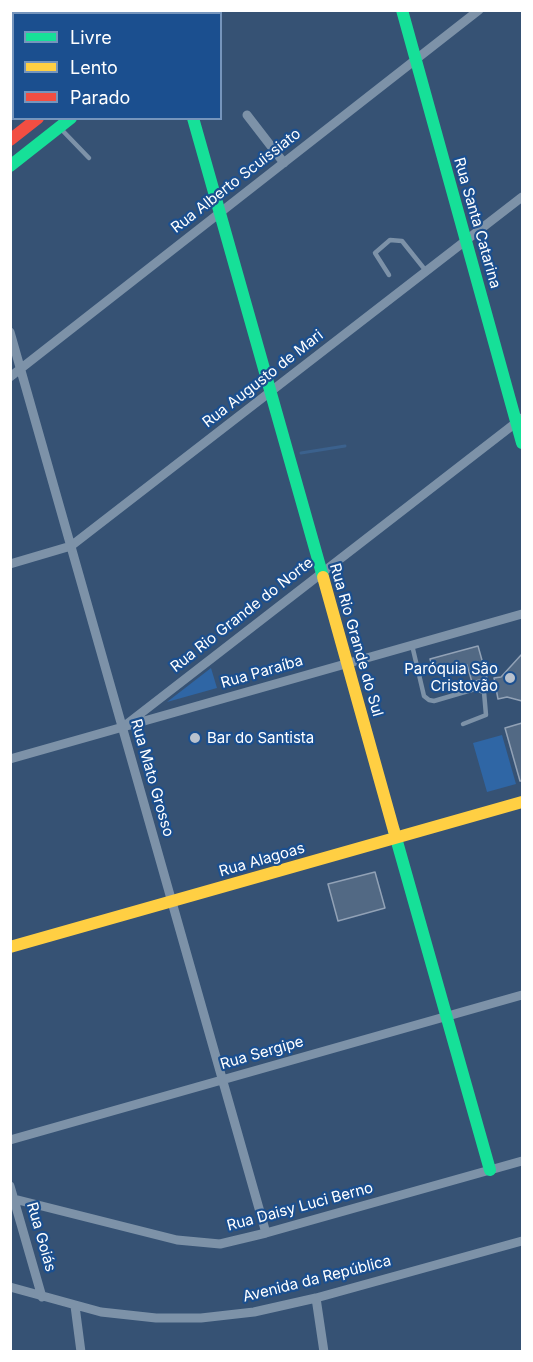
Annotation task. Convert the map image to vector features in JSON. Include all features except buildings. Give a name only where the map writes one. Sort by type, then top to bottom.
[{"type":"street","name":"Rua Santa Catarina","points":[[402,10],[466,240],[520,420],[522,442]]},
{"type":"street","name":"Rua Alberto Scuissiato","points":[[10,377],[479,10]]},
{"type":"street","points":[[247,115],[284,163]]},
{"type":"street","points":[[10,140],[35,120]]},
{"type":"street","points":[[10,166],[69,120]]},
{"type":"street","name":"Rua Rio Grande do Sul","points":[[195,120],[490,1170]]},
{"type":"street","name":"Rua Augusto de Mari","points":[[10,564],[71,546],[522,197]]},
{"type":"street","name":"Rua Mato Grosso","points":[[10,332],[266,1233]]},
{"type":"street","name":"Rua Rio Grande do Norte","points":[[122,727],[520,420]]},
{"type":"street","name":"Rua Paraíba","points":[[10,759],[522,614]]},
{"type":"street","name":"Rua Alagoas","points":[[10,947],[522,802]]},
{"type":"street","name":"Rua Sergipe","points":[[10,1140],[522,995]]},
{"type":"street","name":"Rua Daisy Luci Berno","points":[[14,1199],[191,1243],[220,1244],[522,1161]]},
{"type":"street","name":"Rua Goiás","points":[[10,1186],[42,1297]]},
{"type":"street","name":"Avenida da República","points":[[10,1287],[75,1306],[129,1316],[190,1319],[254,1312],[316,1298],[522,1241]]},
{"type":"street","points":[[316,1298],[324,1352]]},
{"type":"street","points":[[75,1306],[81,1352]]},
{"type":"lane","points":[[60,128],[89,158]]},
{"type":"lane","points":[[389,275],[375,253],[390,240],[402,241],[426,271]]},
{"type":"lane","points":[[412,645],[424,696],[429,700],[434,701],[475,689],[484,692],[486,716],[463,724]]},
{"type":"shaded area","points":[[211,668],[217,688],[167,702]]},
{"type":"shaded area","points":[[502,735],[516,784],[487,792],[473,743]]},
{"type":"waterway","points":[[301,453],[345,446]]},
{"type":"traffic: fast","points":[[402,10],[522,443]]},
{"type":"traffic: fast","points":[[10,166],[68,120]]},
{"type":"traffic: fast","points":[[194,120],[323,577]]},
{"type":"traffic: fast","points":[[394,831],[490,1170]]},
{"type":"traffic: slow","points":[[323,577],[394,831]]},
{"type":"traffic: slow","points":[[10,947],[522,802]]},
{"type":"traffic: jam","points":[[10,140],[35,120]]},
{"type":"place","name":"Paróquia São Cristovão","points":[[510,678]]},
{"type":"place","name":"Bar do Santista","points":[[195,738]]}]
